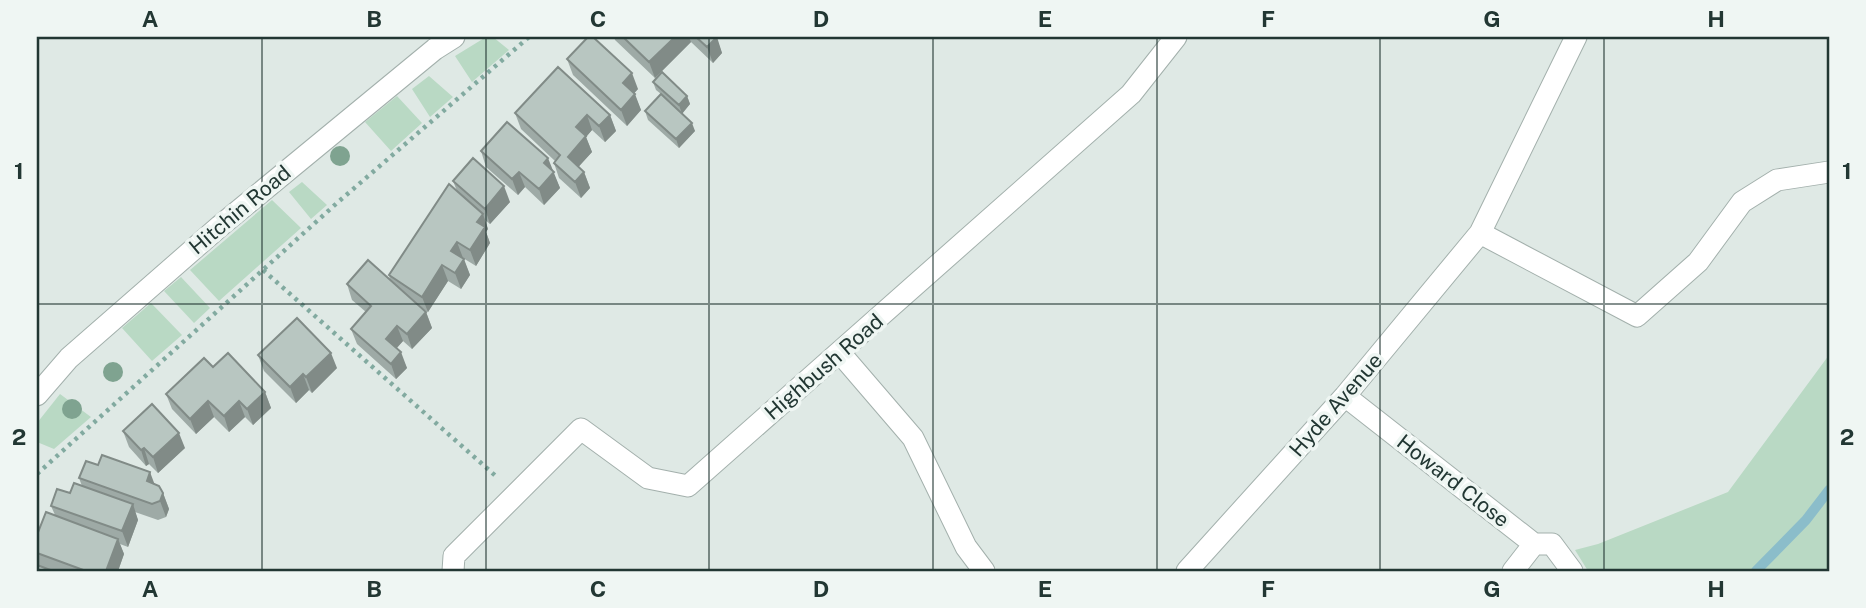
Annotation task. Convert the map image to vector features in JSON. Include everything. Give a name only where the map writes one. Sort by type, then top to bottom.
[{"type":"street","name":"Hitchin Road","points":[[37,395],[69,358],[220,226],[424,58],[454,37]]},
{"type":"street","name":"Highbush Road","points":[[453,563],[516,494],[581,429],[648,478],[688,486],[1130,94],[1176,37]]},
{"type":"street","name":"Hyde Avenue","points":[[1187,571],[1345,396],[1480,233],[1576,37]]},
{"type":"street","points":[[1480,233],[1637,316],[1698,261],[1742,202],[1777,180],[1829,172]]},
{"type":"street","points":[[841,353],[913,438],[966,547],[985,571]]},
{"type":"street","name":"Howard Close","points":[[1345,396],[1534,544],[1552,544],[1572,571]]},
{"type":"street","points":[[1513,571],[1534,544]]},
{"type":"path","points":[[37,474],[263,270],[529,37]]},
{"type":"path","points":[[263,270],[516,494]]},
{"type":"green space","points":[[486,37],[493,37],[509,50],[472,82],[455,56]]},
{"type":"green space","points":[[429,76],[453,97],[430,117],[412,89]]},
{"type":"green space","points":[[397,96],[422,123],[391,151],[365,122]]},
{"type":"green space","points":[[302,182],[327,205],[311,219],[289,192]]},
{"type":"green space","points":[[272,200],[301,228],[219,301],[190,270]]},
{"type":"green space","points":[[181,277],[210,308],[194,323],[164,291]]},
{"type":"green space","points":[[151,303],[182,335],[152,361],[122,328]]},
{"type":"green space","points":[[1829,355],[1829,571],[1588,571],[1575,550],[1598,544],[1728,492]]},
{"type":"green space","points":[[60,394],[91,417],[54,449],[37,442],[37,423]]},
{"type":"building","points":[[588,37],[593,37],[632,73],[623,83],[635,94],[621,110],[567,59]]},
{"type":"building","points":[[623,37],[675,37],[649,62]]},
{"type":"building","points":[[696,37],[717,37],[707,47]]},
{"type":"building","points":[[558,67],[610,115],[599,126],[587,115],[576,127],[586,136],[568,157],[584,172],[575,182],[554,163],[560,155],[515,113]]},
{"type":"building","points":[[662,72],[687,96],[679,105],[653,82]]},
{"type":"building","points":[[661,94],[692,123],[676,139],[645,111]]},
{"type":"building","points":[[507,122],[548,158],[544,163],[554,172],[539,189],[519,172],[512,179],[481,151]]},
{"type":"building","points":[[473,158],[504,186],[485,209],[453,181]]},
{"type":"building","points":[[449,184],[483,214],[477,222],[485,227],[470,250],[457,242],[451,251],[464,259],[455,273],[442,265],[422,297],[389,275]]},
{"type":"building","points":[[368,260],[426,312],[407,334],[397,326],[386,339],[401,352],[391,364],[351,329],[371,306],[347,284]]},
{"type":"building","points":[[297,318],[331,353],[306,377],[303,374],[290,387],[258,355]]},
{"type":"building","points":[[228,353],[265,392],[247,409],[239,401],[224,416],[208,401],[190,419],[166,394],[204,358],[213,367]]},
{"type":"building","points":[[152,404],[179,433],[153,457],[144,448],[141,450],[123,431]]},
{"type":"building","points":[[102,455],[150,472],[147,481],[159,486],[163,493],[160,501],[152,504],[79,478],[86,461],[98,465]]},
{"type":"building","points":[[74,483],[133,504],[122,531],[51,506],[57,489],[70,493]]},
{"type":"building","points":[[46,512],[118,539],[106,571],[86,571],[37,553],[37,535]]},
{"type":"building","points":[[37,565],[53,571],[37,571]]},
{"type":"waterway","points":[[1756,571],[1806,520],[1829,490]]}]
